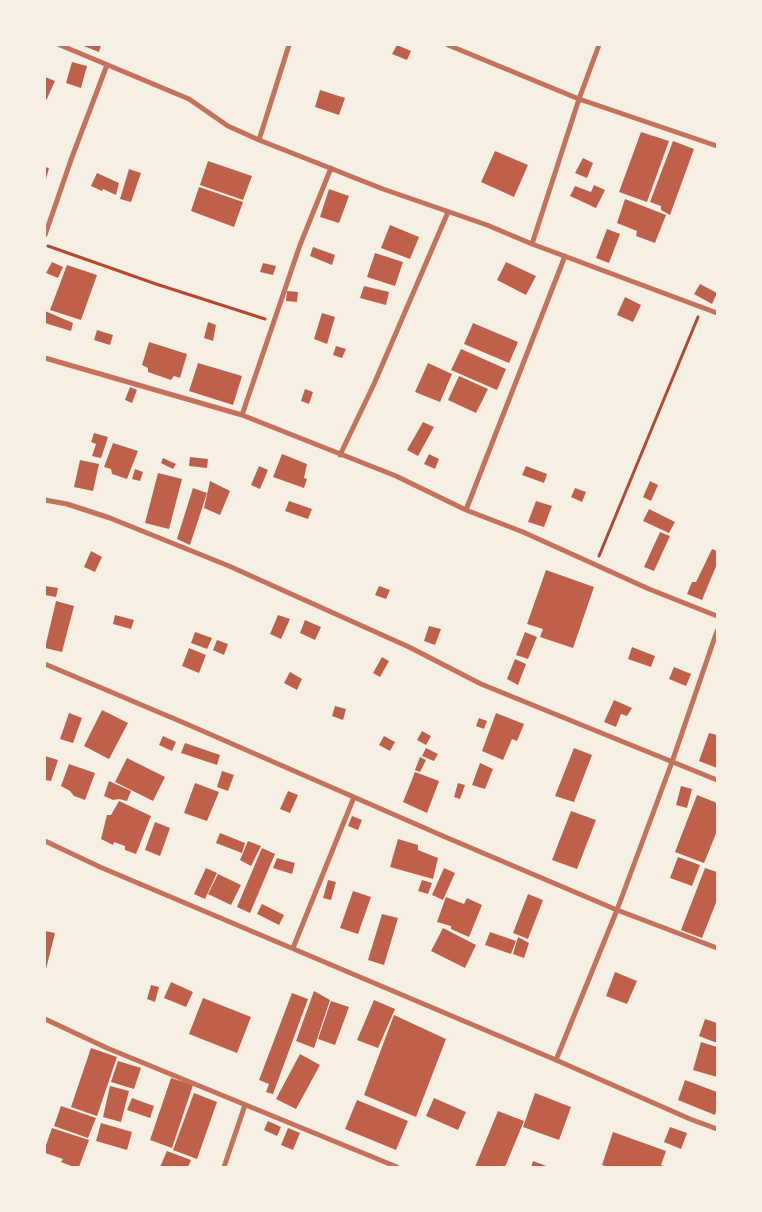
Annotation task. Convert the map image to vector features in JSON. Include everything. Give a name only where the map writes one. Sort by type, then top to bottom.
[{"type":"street","points":[[60,45],[189,99],[228,126],[259,140],[717,313]]},
{"type":"street","points":[[259,140],[289,45]]},
{"type":"street","points":[[448,45],[579,99],[717,146]]},
{"type":"street","points":[[532,244],[579,99],[599,45]]},
{"type":"street","points":[[45,235],[107,65]]},
{"type":"street","points":[[242,415],[300,245],[331,168]]},
{"type":"street","points":[[340,455],[374,384],[448,212]]},
{"type":"street","points":[[466,510],[565,256]]},
{"type":"street","points":[[45,358],[242,415],[396,476],[466,510],[523,532],[594,565],[717,616]]},
{"type":"street","points":[[45,500],[67,504],[110,518],[229,566],[409,647],[481,684],[717,780]]},
{"type":"street","points":[[556,1060],[617,910],[672,762],[717,631]]},
{"type":"street","points":[[45,664],[617,910],[717,948]]},
{"type":"street","points":[[293,948],[354,798]]},
{"type":"street","points":[[45,841],[100,867],[717,1129]]},
{"type":"street","points":[[45,1019],[107,1048],[397,1167]]},
{"type":"street","points":[[224,1167],[245,1105]]},
{"type":"path","points":[[45,245],[156,284],[273,321]]},
{"type":"path","points":[[594,565],[702,308]]},
{"type":"building","points":[[81,45],[101,45],[99,52]]},
{"type":"building","points":[[397,45],[411,51],[407,60],[392,54]]},
{"type":"building","points":[[72,62],[87,66],[81,88],[66,83]]},
{"type":"building","points":[[45,77],[55,81],[45,103]]},
{"type":"building","points":[[320,90],[345,98],[339,115],[315,107]]},
{"type":"building","points":[[641,132],[669,141],[647,202],[619,192]]},
{"type":"building","points":[[673,141],[694,149],[670,215],[661,210],[661,206],[650,202]]},
{"type":"building","points":[[495,151],[528,165],[514,197],[481,182]]},
{"type":"building","points":[[583,158],[593,163],[587,178],[575,173]]},
{"type":"building","points":[[208,161],[252,176],[243,200],[200,185]]},
{"type":"building","points":[[45,167],[49,168],[46,179],[45,179]]},
{"type":"building","points":[[129,169],[141,173],[131,202],[120,199]]},
{"type":"building","points":[[97,173],[119,183],[116,195],[91,186]]},
{"type":"building","points":[[594,185],[605,190],[596,208],[570,196],[575,186],[591,192]]},
{"type":"building","points":[[199,187],[243,202],[234,227],[191,211]]},
{"type":"building","points":[[329,189],[349,196],[339,223],[320,217]]},
{"type":"building","points":[[625,199],[666,215],[655,243],[636,236],[637,231],[617,223]]},
{"type":"building","points":[[390,225],[419,237],[410,259],[381,248]]},
{"type":"building","points":[[607,229],[620,234],[609,263],[596,258]]},
{"type":"building","points":[[313,247],[335,255],[332,265],[310,256]]},
{"type":"building","points":[[375,253],[403,262],[395,286],[367,277]]},
{"type":"building","points":[[52,262],[63,267],[58,278],[46,273]]},
{"type":"building","points":[[506,262],[536,276],[526,295],[497,280]]},
{"type":"building","points":[[263,263],[276,266],[273,275],[260,272]]},
{"type":"building","points":[[67,265],[97,275],[81,320],[50,310]]},
{"type":"building","points":[[700,284],[717,293],[712,304],[694,294]]},
{"type":"building","points":[[364,286],[389,292],[386,305],[360,298]]},
{"type":"building","points":[[287,291],[298,292],[297,302],[286,301]]},
{"type":"building","points":[[625,297],[641,305],[633,322],[617,315]]},
{"type":"building","points":[[45,311],[73,323],[71,331],[45,323]]},
{"type":"building","points":[[322,313],[335,317],[327,344],[314,339]]},
{"type":"building","points":[[208,322],[216,325],[213,341],[204,338]]},
{"type":"building","points":[[473,323],[518,342],[509,363],[464,344]]},
{"type":"building","points":[[97,330],[113,335],[110,345],[94,340]]},
{"type":"building","points":[[149,342],[187,354],[180,378],[174,376],[171,380],[148,372],[148,368],[142,365]]},
{"type":"building","points":[[336,346],[346,349],[342,358],[333,355]]},
{"type":"building","points":[[461,349],[506,369],[497,390],[451,370]]},
{"type":"building","points":[[198,363],[242,376],[233,405],[189,391]]},
{"type":"building","points":[[428,363],[452,374],[440,402],[415,392]]},
{"type":"building","points":[[459,376],[488,389],[476,413],[448,400]]},
{"type":"building","points":[[130,387],[137,390],[132,403],[125,400]]},
{"type":"building","points":[[305,389],[313,392],[309,404],[301,401]]},
{"type":"building","points":[[423,422],[434,427],[418,456],[407,450]]},
{"type":"building","points":[[94,433],[108,437],[101,458],[92,456],[96,444],[91,442]]},
{"type":"building","points":[[113,443],[138,451],[127,479],[112,474],[111,469],[104,467]]},
{"type":"building","points":[[282,454],[307,464],[304,478],[307,479],[304,488],[273,477]]},
{"type":"building","points":[[429,454],[439,459],[435,469],[424,464]]},
{"type":"building","points":[[190,457],[208,459],[207,468],[189,466]]},
{"type":"building","points":[[163,458],[176,464],[173,469],[161,463]]},
{"type":"building","points":[[80,460],[99,464],[93,491],[74,487]]},
{"type":"building","points":[[259,466],[268,470],[260,489],[251,485]]},
{"type":"building","points":[[526,466],[547,474],[544,483],[522,475]]},
{"type":"building","points":[[135,469],[143,472],[140,481],[132,479]]},
{"type":"building","points":[[158,473],[182,479],[169,529],[145,523]]},
{"type":"building","points":[[210,481],[230,491],[220,515],[204,508]]},
{"type":"building","points":[[650,481],[658,485],[651,501],[643,497]]},
{"type":"building","points":[[193,488],[207,493],[190,545],[177,539]]},
{"type":"building","points":[[575,488],[586,492],[582,502],[571,497]]},
{"type":"building","points":[[289,501],[312,509],[308,519],[285,511]]},
{"type":"building","points":[[536,501],[552,506],[544,527],[528,522]]},
{"type":"building","points":[[649,509],[675,522],[669,533],[643,521]]},
{"type":"building","points":[[660,532],[670,536],[654,571],[644,567]]},
{"type":"building","points":[[712,549],[717,551],[717,564],[702,600],[687,594],[692,582],[696,582]]},
{"type":"building","points":[[91,551],[102,557],[95,572],[84,567]]},
{"type":"building","points":[[546,570],[594,587],[573,648],[540,637],[543,629],[527,624]]},
{"type":"building","points":[[45,586],[58,588],[56,597],[45,595]]},
{"type":"building","points":[[379,586],[390,590],[386,599],[375,595]]},
{"type":"building","points":[[56,601],[74,606],[62,652],[45,648]]},
{"type":"building","points":[[115,615],[134,620],[131,629],[113,624]]},
{"type":"building","points":[[278,615],[290,619],[281,639],[270,634]]},
{"type":"building","points":[[305,620],[321,627],[315,640],[300,633]]},
{"type":"building","points":[[429,626],[441,629],[435,645],[424,641]]},
{"type":"building","points":[[195,632],[212,638],[207,649],[191,643]]},
{"type":"building","points":[[525,632],[537,637],[528,659],[516,655]]},
{"type":"building","points":[[217,640],[228,644],[224,655],[213,650]]},
{"type":"building","points":[[632,647],[655,656],[651,667],[628,659]]},
{"type":"building","points":[[189,648],[206,655],[199,673],[182,666]]},
{"type":"building","points":[[382,657],[389,661],[380,677],[373,673]]},
{"type":"building","points":[[515,659],[526,664],[518,685],[507,679]]},
{"type":"building","points":[[674,667],[691,674],[686,686],[669,679]]},
{"type":"building","points":[[290,672],[302,679],[297,690],[284,683]]},
{"type":"building","points":[[614,700],[632,708],[627,716],[621,714],[616,727],[604,722]]},
{"type":"building","points":[[335,706],[346,709],[343,720],[332,716]]},
{"type":"building","points":[[102,710],[128,723],[109,759],[84,746]]},
{"type":"building","points":[[69,713],[82,718],[73,743],[60,739]]},
{"type":"building","points":[[496,713],[524,724],[517,741],[512,739],[503,760],[482,751]]},
{"type":"building","points":[[479,718],[487,721],[484,729],[476,726]]},
{"type":"building","points":[[422,731],[431,736],[426,745],[417,740]]},
{"type":"building","points":[[709,733],[717,735],[717,768],[699,761]]},
{"type":"building","points":[[163,736],[176,742],[172,751],[159,745]]},
{"type":"building","points":[[384,736],[395,742],[390,751],[379,745]]},
{"type":"building","points":[[185,743],[220,755],[217,765],[181,753]]},
{"type":"building","points":[[426,748],[438,754],[434,761],[422,756]]},
{"type":"building","points":[[574,748],[592,755],[574,802],[555,796]]},
{"type":"building","points":[[45,756],[58,760],[51,781],[45,780]]},
{"type":"building","points":[[420,757],[426,760],[420,772],[415,770]]},
{"type":"building","points":[[127,758],[165,777],[153,801],[115,782]]},
{"type":"building","points":[[480,763],[493,769],[485,789],[472,785]]},
{"type":"building","points":[[69,764],[95,773],[85,800],[74,796],[70,791],[61,786]]},
{"type":"building","points":[[222,771],[234,775],[228,791],[217,787]]},
{"type":"building","points":[[415,772],[439,781],[427,813],[403,802]]},
{"type":"building","points":[[109,781],[131,791],[127,801],[113,800],[104,796]]},
{"type":"building","points":[[195,783],[219,792],[207,821],[184,813]]},
{"type":"building","points":[[458,783],[465,785],[460,799],[454,797]]},
{"type":"building","points":[[681,786],[692,789],[687,808],[676,805]]},
{"type":"building","points":[[288,791],[298,795],[290,813],[280,809]]},
{"type":"building","points":[[697,795],[717,803],[717,831],[704,863],[675,852]]},
{"type":"building","points":[[119,801],[151,816],[136,854],[125,850],[125,846],[114,842],[113,845],[101,839],[107,815],[111,815]]},
{"type":"building","points":[[571,811],[596,820],[577,869],[552,860]]},
{"type":"building","points":[[352,816],[362,820],[358,830],[348,826]]},
{"type":"building","points":[[155,822],[170,828],[160,856],[145,850]]},
{"type":"building","points":[[220,833],[245,843],[242,853],[216,843]]},
{"type":"building","points":[[398,839],[418,845],[418,850],[438,858],[433,879],[390,867]]},
{"type":"building","points":[[248,841],[261,846],[251,866],[240,860]]},
{"type":"building","points":[[262,848],[275,854],[250,913],[237,907]]},
{"type":"building","points":[[678,857],[700,865],[692,886],[670,878]]},
{"type":"building","points":[[277,858],[295,863],[292,874],[273,868]]},
{"type":"building","points":[[206,868],[217,873],[205,899],[194,894]]},
{"type":"building","points":[[444,868],[455,873],[443,900],[432,895]]},
{"type":"building","points":[[705,868],[717,872],[717,900],[702,938],[681,930]]},
{"type":"building","points":[[218,874],[241,885],[231,905],[208,894]]},
{"type":"building","points":[[328,880],[336,882],[331,900],[323,898]]},
{"type":"building","points":[[422,880],[432,883],[428,894],[418,891]]},
{"type":"building","points":[[353,891],[371,897],[358,934],[340,928]]},
{"type":"building","points":[[528,894],[543,900],[528,939],[513,933]]},
{"type":"building","points":[[446,897],[464,904],[467,898],[482,905],[469,937],[451,929],[451,926],[437,922]]},
{"type":"building","points":[[262,904],[284,915],[279,925],[257,914]]},
{"type":"building","points":[[382,914],[398,918],[384,965],[368,960]]},
{"type":"building","points":[[443,928],[476,945],[465,968],[431,951]]},
{"type":"building","points":[[45,931],[55,933],[46,969],[45,969]]},
{"type":"building","points":[[490,932],[516,941],[511,954],[485,945]]},
{"type":"building","points":[[518,937],[529,943],[524,958],[513,954]]},
{"type":"building","points":[[615,972],[637,981],[627,1004],[606,996]]},
{"type":"building","points":[[171,982],[193,992],[186,1007],[164,998]]},
{"type":"building","points":[[151,985],[159,987],[155,1002],[147,999]]},
{"type":"building","points":[[314,991],[330,1000],[314,1048],[296,1041]]},
{"type":"building","points":[[292,993],[308,999],[273,1094],[266,1092],[269,1084],[259,1080]]},
{"type":"building","points":[[203,998],[251,1017],[237,1053],[189,1034]]},
{"type":"building","points":[[374,1000],[395,1009],[378,1048],[357,1040]]},
{"type":"building","points":[[331,1001],[349,1007],[335,1045],[318,1039]]},
{"type":"building","points":[[394,1015],[446,1039],[416,1117],[364,1095]]},
{"type":"building","points":[[705,1019],[717,1023],[717,1043],[699,1036]]},
{"type":"building","points":[[701,1042],[717,1047],[717,1077],[693,1070]]},
{"type":"building","points":[[91,1048],[117,1057],[97,1116],[71,1107]]},
{"type":"building","points":[[300,1054],[320,1065],[296,1109],[276,1099]]},
{"type":"building","points":[[118,1061],[141,1068],[134,1089],[111,1082]]},
{"type":"building","points":[[171,1078],[193,1085],[172,1148],[150,1140]]},
{"type":"building","points":[[685,1080],[717,1092],[715,1115],[678,1100]]},
{"type":"building","points":[[110,1086],[129,1091],[121,1122],[103,1117]]},
{"type":"building","points":[[194,1093],[217,1102],[197,1159],[173,1150]]},
{"type":"building","points":[[535,1093],[571,1107],[559,1140],[523,1127]]},
{"type":"building","points":[[132,1098],[154,1106],[150,1118],[127,1110]]},
{"type":"building","points":[[434,1098],[466,1112],[458,1130],[426,1116]]},
{"type":"building","points":[[357,1100],[408,1121],[396,1150],[345,1129]]},
{"type":"building","points":[[61,1106],[96,1118],[88,1138],[54,1126]]},
{"type":"building","points":[[498,1111],[524,1121],[505,1167],[475,1167]]},
{"type":"building","points":[[268,1121],[281,1127],[277,1136],[264,1130]]},
{"type":"building","points":[[101,1123],[132,1132],[127,1150],[96,1141]]},
{"type":"building","points":[[670,1127],[687,1133],[681,1149],[664,1142]]},
{"type":"building","points":[[52,1128],[89,1140],[79,1167],[61,1162],[63,1159],[45,1153]]},
{"type":"building","points":[[288,1128],[300,1133],[293,1150],[281,1145]]},
{"type":"building","points":[[613,1132],[666,1151],[661,1165],[666,1167],[608,1167],[602,1165]]},
{"type":"building","points":[[167,1151],[191,1160],[188,1167],[160,1167]]},
{"type":"building","points":[[533,1161],[549,1167],[531,1167]]}]
